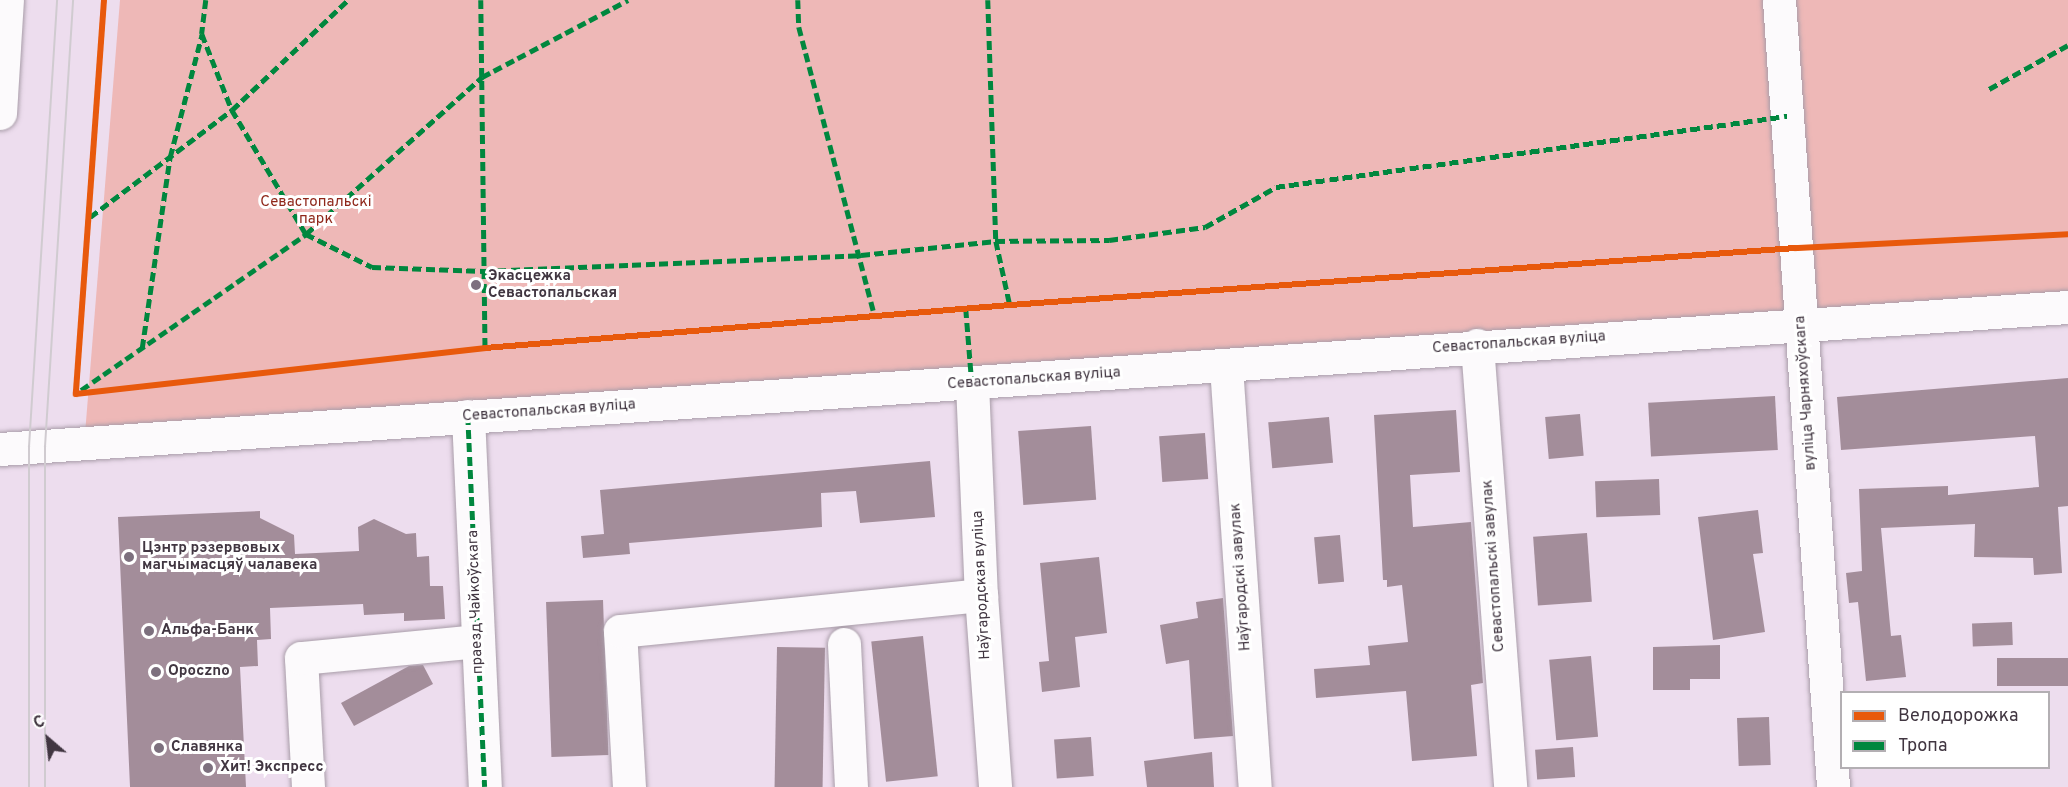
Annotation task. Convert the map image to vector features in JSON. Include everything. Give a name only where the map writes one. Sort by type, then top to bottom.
[{"type":"street","points":[[0,113],[7,0]]},
{"type":"street","name":"вуліца Чарняхоўскага","points":[[1779,0],[1800,324],[1819,412],[1833,787]]},
{"type":"street","name":"Севастопальская вуліца","points":[[0,449],[1226,366],[1477,345],[2068,307]]},
{"type":"street","name":"Севастопальскі завулак","points":[[1477,345],[1510,787]]},
{"type":"street","name":"Наўгародскі завулак","points":[[1226,366],[1255,787]]},
{"type":"street","name":"Наўгародская вуліца","points":[[972,383],[981,595],[995,787]]},
{"type":"street","name":"праезд Чайкоўскага","points":[[468,416],[464,642],[484,787]]},
{"type":"street","points":[[629,787],[620,631],[981,595]]},
{"type":"street","points":[[427,672],[464,642]]},
{"type":"street","points":[[308,787],[301,658],[464,642]]},
{"type":"street","points":[[844,644],[851,787]]},
{"type":"green space","name":"Севастопальскі парк","points":[[120,0],[2068,0],[2068,302],[85,434]]},
{"type":"building","points":[[2068,378],[2068,506],[2058,507],[2062,573],[2034,575],[2033,558],[1974,557],[1975,524],[1881,528],[1891,636],[1901,635],[1906,677],[1866,681],[1858,602],[1849,603],[1846,573],[1862,571],[1859,489],[1948,486],[1948,495],[2039,487],[2035,436],[1841,450],[1837,397]]},
{"type":"building","points":[[1775,396],[1778,450],[1651,457],[1648,403]]},
{"type":"building","points":[[1456,410],[1460,472],[1410,475],[1413,527],[1471,522],[1483,683],[1471,685],[1477,756],[1412,761],[1406,691],[1316,698],[1314,669],[1370,665],[1368,646],[1408,642],[1402,585],[1387,587],[1387,580],[1383,580],[1374,415]]},
{"type":"building","points":[[1580,414],[1584,456],[1549,459],[1545,417]]},
{"type":"building","points":[[1329,417],[1333,463],[1272,468],[1268,422]]},
{"type":"building","points":[[1091,426],[1096,500],[1023,505],[1018,431]]},
{"type":"building","points":[[1205,433],[1208,479],[1162,482],[1159,436]]},
{"type":"building","points":[[930,461],[935,517],[860,523],[856,491],[821,493],[822,527],[629,543],[630,554],[583,558],[581,536],[604,534],[600,490]]},
{"type":"building","points":[[1659,479],[1660,515],[1596,517],[1595,481]]},
{"type":"building","points":[[1758,510],[1763,553],[1753,554],[1765,632],[1713,640],[1698,517]]},
{"type":"building","points":[[260,511],[260,518],[294,535],[295,554],[359,551],[358,527],[374,519],[406,534],[416,533],[417,557],[429,556],[430,586],[443,586],[445,619],[404,621],[404,613],[364,615],[363,604],[270,608],[271,639],[257,640],[258,666],[240,667],[246,787],[130,787],[118,517]]},
{"type":"building","points":[[1587,533],[1592,602],[1538,606],[1533,537]]},
{"type":"building","points":[[1340,535],[1344,582],[1318,584],[1314,537]]},
{"type":"building","points":[[1099,557],[1107,633],[1075,637],[1080,687],[1042,692],[1039,662],[1049,661],[1040,563]]},
{"type":"building","points":[[1223,598],[1233,736],[1194,739],[1189,660],[1166,664],[1160,625],[1198,618],[1196,602]]},
{"type":"building","points":[[603,600],[608,755],[551,757],[546,602]]},
{"type":"building","points":[[2012,622],[2013,645],[1973,646],[1972,623]]},
{"type":"building","points":[[923,636],[938,776],[886,782],[871,641]]},
{"type":"building","points":[[1720,645],[1720,679],[1690,679],[1690,690],[1653,690],[1653,647]]},
{"type":"building","points":[[777,647],[825,648],[823,787],[775,787]]},
{"type":"building","points":[[1591,656],[1598,737],[1556,740],[1549,660]]},
{"type":"building","points":[[1997,658],[2068,658],[2068,686],[1997,686]]},
{"type":"building","points":[[423,665],[433,684],[354,726],[341,703],[409,666]]},
{"type":"building","points":[[1769,717],[1771,765],[1739,766],[1737,718]]},
{"type":"building","points":[[1091,737],[1094,776],[1057,778],[1054,740]]},
{"type":"building","points":[[1573,747],[1575,777],[1537,780],[1535,750]]},
{"type":"building","points":[[1212,752],[1214,787],[1147,787],[1144,761]]},
{"type":"tram line","points":[[29,787],[29,447],[57,0]]},
{"type":"tram line","points":[[45,787],[45,447],[73,0]]},
{"type":"marked path","points":[[206,0],[202,34],[232,110],[306,234],[372,267],[484,271],[861,255],[996,241],[1109,240],[1205,227],[1276,187],[1787,116]]},
{"type":"marked path","points":[[90,217],[232,110],[348,0]]},
{"type":"marked path","points":[[481,0],[485,348]]},
{"type":"marked path","points":[[81,390],[306,234],[482,77],[628,0]]},
{"type":"marked path","points":[[798,0],[799,27],[875,317]]},
{"type":"marked path","points":[[988,0],[996,241],[1010,305]]},
{"type":"marked path","points":[[142,348],[170,157],[202,34]]},
{"type":"marked path","points":[[1989,89],[2068,45]]},
{"type":"marked path","points":[[966,309],[972,383]]},
{"type":"marked path","points":[[468,416],[485,787]]},
{"type":"cycle path","points":[[104,0],[76,394],[485,348],[1010,305],[1796,248],[2068,234]]},
{"type":"place","name":"Экасцежка Севастопальская","points":[[476,285]]},
{"type":"place","name":"Цэнтр рэзервовых магчымасцяў чалавека","points":[[129,557]]},
{"type":"place","name":"Альфа-Банк","points":[[149,631]]},
{"type":"place","name":"Opoczno","points":[[156,672]]},
{"type":"place","name":"Славянка","points":[[159,748]]},
{"type":"place","name":"Хит! Экспресс","points":[[208,768]]}]
